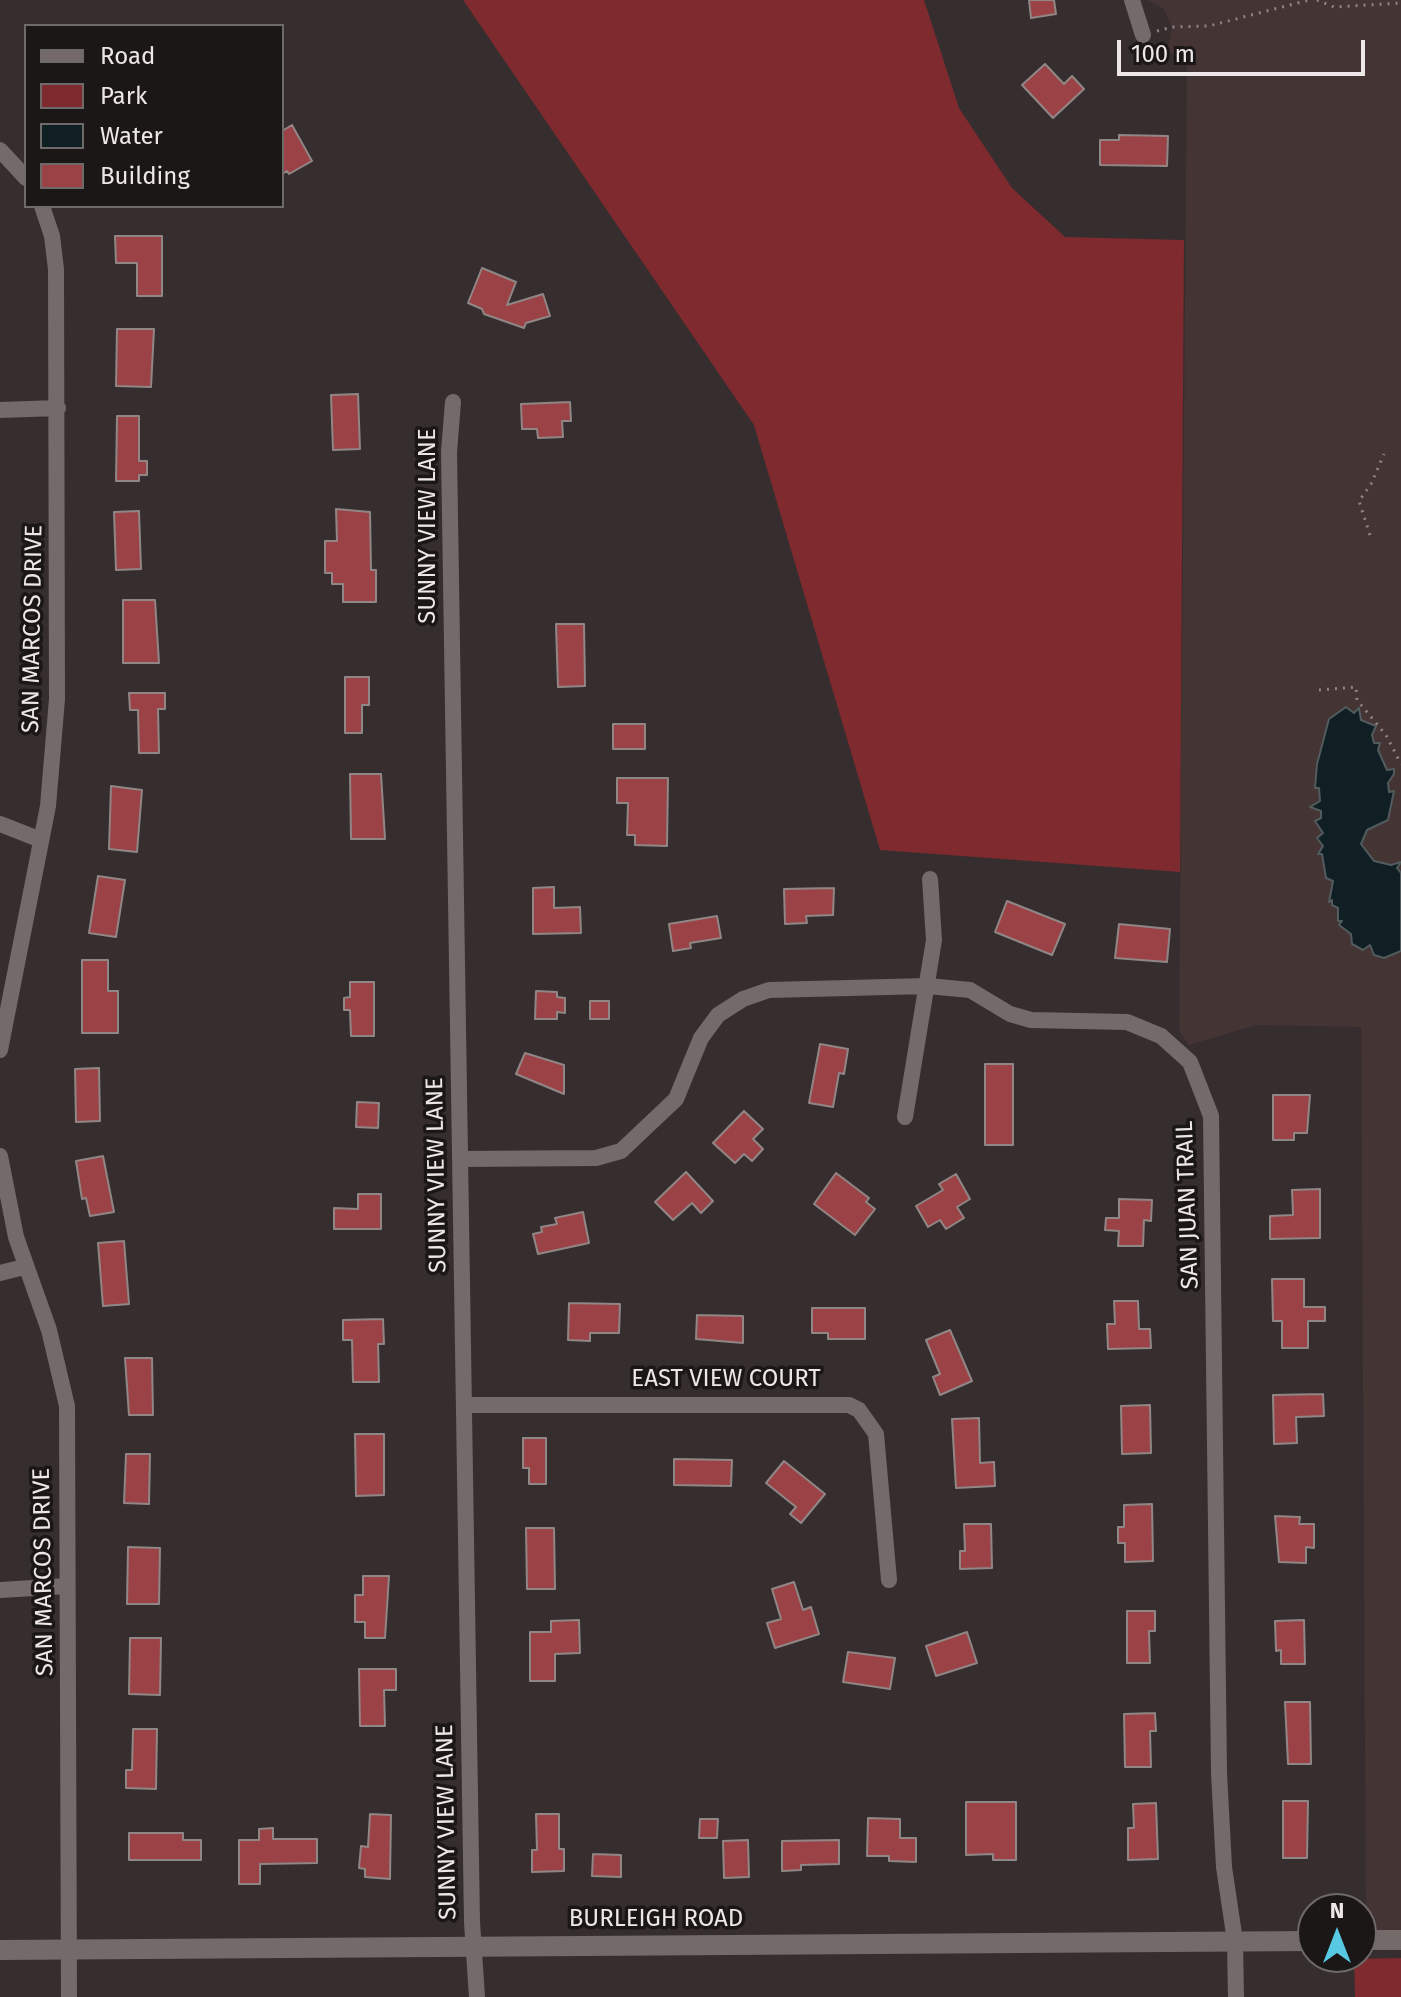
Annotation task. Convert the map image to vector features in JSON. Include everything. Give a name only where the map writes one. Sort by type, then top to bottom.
[{"type":"street","points":[[1132,0],[1143,35]]},
{"type":"street","points":[[0,150],[24,175]]},
{"type":"street","name":"SAN MARCOS DRIVE","points":[[0,1050],[41,840],[57,699],[56,269],[52,236],[43,208]]},
{"type":"street","name":"SUNNY VIEW LANE","points":[[453,402],[449,452],[477,1997]]},
{"type":"street","points":[[0,410],[58,408]]},
{"type":"street","points":[[0,824],[41,840]]},
{"type":"street","points":[[905,1117],[928,986],[935,915],[930,879]]},
{"type":"street","name":"SAN JUAN TRAIL","points":[[461,1159],[596,1158],[621,1151],[676,1099],[709,1026],[729,1006],[756,994],[795,988],[928,986],[970,990],[1010,1014],[1031,1020],[1107,1020],[1144,1028],[1161,1036],[1190,1062],[1207,1100],[1214,1258],[1219,1773],[1224,1867],[1235,1941],[1236,1997]]},
{"type":"street","name":"SAN MARCOS DRIVE","points":[[0,1156],[24,1267],[49,1330],[67,1406],[69,1997]]},
{"type":"street","points":[[0,1273],[24,1267]]},
{"type":"street","name":"EAST VIEW COURT","points":[[465,1405],[849,1405],[859,1410],[876,1434],[889,1580]]},
{"type":"street","points":[[0,1590],[67,1586]]},
{"type":"street","points":[[1377,1940],[1401,1940]]},
{"type":"street","name":"BURLEIGH ROAD","points":[[0,1950],[1297,1941]]},
{"type":"path","points":[[1172,27],[1209,26],[1309,0]]},
{"type":"path","points":[[1317,0],[1334,7],[1401,3]]},
{"type":"path","points":[[1370,535],[1359,501],[1371,484],[1384,454]]},
{"type":"path","points":[[1319,690],[1356,687],[1357,700],[1400,755],[1401,764]]},
{"type":"shaded area","points":[[1147,0],[1401,0],[1401,1931],[1377,1931],[1377,1893],[1366,1893],[1361,1027],[1256,1025],[1189,1045],[1179,1031],[1187,55],[1162,52],[1169,44],[1172,27],[1164,9]]},
{"type":"green space","points":[[463,0],[924,0],[959,108],[1012,188],[1065,237],[1184,240],[1180,872],[880,850],[754,425]]},
{"type":"green space","points":[[1401,1958],[1401,1997],[1355,1997],[1354,1973],[1377,1973],[1377,1959]]},
{"type":"water","points":[[1346,707],[1354,713],[1359,708],[1361,720],[1376,726],[1372,735],[1374,743],[1380,743],[1378,750],[1387,770],[1394,769],[1388,783],[1389,792],[1394,791],[1388,820],[1367,830],[1361,844],[1374,861],[1391,865],[1401,862],[1397,868],[1401,873],[1401,951],[1384,958],[1374,955],[1370,945],[1363,950],[1352,944],[1351,934],[1339,925],[1342,921],[1338,921],[1338,908],[1332,905],[1332,900],[1329,902],[1333,881],[1326,878],[1322,854],[1318,854],[1323,846],[1317,838],[1323,833],[1315,821],[1321,818],[1321,811],[1310,807],[1320,801],[1319,788],[1315,788],[1317,764],[1329,719]]},
{"type":"building","points":[[1029,0],[1054,0],[1056,14],[1031,18]]},
{"type":"building","points":[[1045,64],[1064,84],[1072,76],[1084,89],[1053,118],[1022,85]]},
{"type":"building","points":[[292,125],[312,161],[289,174],[287,171],[284,173],[284,130]]},
{"type":"building","points":[[1119,135],[1168,136],[1167,166],[1100,165],[1100,140],[1119,140]]},
{"type":"building","points":[[115,236],[162,236],[162,296],[137,296],[137,263],[116,263]]},
{"type":"building","points":[[482,268],[516,282],[507,305],[543,294],[550,316],[526,323],[524,328],[484,314],[482,309],[468,303]]},
{"type":"building","points":[[117,329],[154,329],[151,387],[116,386]]},
{"type":"building","points":[[358,394],[360,449],[333,450],[331,395]]},
{"type":"building","points":[[570,402],[571,421],[562,421],[563,437],[538,438],[537,429],[522,429],[521,404]]},
{"type":"building","points":[[117,416],[139,416],[139,461],[147,461],[147,475],[139,475],[139,481],[116,481]]},
{"type":"building","points":[[336,509],[370,512],[371,570],[376,570],[376,602],[343,602],[343,584],[332,584],[332,573],[325,573],[325,541],[337,541]]},
{"type":"building","points":[[139,511],[141,569],[116,570],[114,512]]},
{"type":"building","points":[[123,600],[155,600],[159,663],[123,663]]},
{"type":"building","points":[[556,624],[584,624],[585,686],[558,687]]},
{"type":"building","points":[[345,677],[369,677],[369,705],[362,705],[362,733],[345,733]]},
{"type":"building","points":[[129,693],[165,693],[165,709],[158,709],[159,753],[139,753],[138,710],[130,710]]},
{"type":"building","points":[[613,724],[645,724],[645,749],[613,749]]},
{"type":"building","points":[[350,774],[381,774],[385,839],[351,839]]},
{"type":"building","points":[[617,778],[668,778],[667,846],[635,845],[635,835],[627,835],[628,803],[617,803]]},
{"type":"building","points":[[111,786],[142,790],[137,852],[109,849]]},
{"type":"building","points":[[98,876],[125,880],[116,937],[89,933]]},
{"type":"building","points":[[554,887],[554,908],[580,907],[581,933],[533,934],[533,888]]},
{"type":"building","points":[[834,888],[833,915],[806,916],[807,923],[785,924],[784,889]]},
{"type":"building","points":[[1007,901],[1065,924],[1052,955],[995,932]]},
{"type":"building","points":[[717,916],[721,938],[690,943],[691,948],[673,951],[669,924]]},
{"type":"building","points":[[1119,924],[1170,929],[1167,962],[1115,958]]},
{"type":"building","points":[[82,960],[108,960],[108,991],[118,991],[118,1033],[82,1033]]},
{"type":"building","points":[[350,982],[374,982],[374,1036],[351,1036],[350,1010],[344,1010],[344,998],[350,997]]},
{"type":"building","points":[[536,991],[557,992],[557,997],[565,998],[565,1013],[557,1012],[557,1019],[535,1019]]},
{"type":"building","points":[[590,1001],[609,1001],[609,1019],[590,1019]]},
{"type":"building","points":[[820,1044],[848,1049],[844,1074],[839,1073],[833,1107],[809,1103]]},
{"type":"building","points":[[525,1053],[564,1065],[564,1094],[516,1074]]},
{"type":"building","points":[[985,1064],[1013,1064],[1013,1145],[985,1145]]},
{"type":"building","points":[[99,1068],[100,1121],[76,1122],[75,1069]]},
{"type":"building","points":[[1273,1095],[1310,1095],[1307,1133],[1294,1133],[1294,1140],[1273,1140]]},
{"type":"building","points":[[357,1102],[379,1103],[378,1128],[356,1127]]},
{"type":"building","points":[[744,1111],[763,1129],[753,1139],[763,1149],[752,1161],[744,1154],[735,1163],[713,1143]]},
{"type":"building","points":[[103,1156],[114,1212],[90,1216],[86,1198],[82,1199],[76,1161]]},
{"type":"building","points":[[686,1172],[713,1201],[701,1213],[692,1203],[673,1220],[655,1202]]},
{"type":"building","points":[[836,1173],[869,1198],[866,1202],[875,1209],[855,1235],[814,1204]]},
{"type":"building","points":[[956,1174],[970,1199],[957,1207],[964,1218],[946,1229],[940,1220],[928,1227],[916,1206],[943,1190],[939,1184]]},
{"type":"building","points":[[1320,1189],[1320,1238],[1270,1239],[1270,1216],[1293,1215],[1292,1190]]},
{"type":"building","points":[[358,1194],[381,1194],[381,1229],[334,1229],[334,1208],[358,1209]]},
{"type":"building","points":[[1119,1199],[1152,1200],[1151,1221],[1144,1220],[1143,1246],[1118,1246],[1119,1231],[1105,1230],[1106,1218],[1119,1218]]},
{"type":"building","points":[[583,1212],[589,1243],[538,1254],[533,1234],[542,1232],[541,1227],[557,1224],[555,1218]]},
{"type":"building","points":[[124,1241],[129,1304],[103,1306],[98,1243]]},
{"type":"building","points":[[1272,1279],[1304,1279],[1304,1307],[1325,1307],[1325,1321],[1308,1321],[1308,1348],[1282,1348],[1282,1321],[1273,1321]]},
{"type":"building","points":[[1114,1301],[1138,1301],[1139,1329],[1150,1329],[1151,1348],[1108,1349],[1107,1324],[1115,1324]]},
{"type":"building","points":[[569,1303],[620,1304],[619,1333],[590,1333],[590,1341],[568,1340]]},
{"type":"building","points":[[812,1308],[865,1308],[865,1339],[828,1339],[828,1333],[812,1333]]},
{"type":"building","points":[[697,1315],[743,1316],[743,1343],[696,1339]]},
{"type":"building","points":[[383,1319],[384,1344],[378,1344],[379,1382],[353,1382],[352,1340],[343,1340],[343,1320]]},
{"type":"building","points":[[950,1330],[972,1381],[940,1395],[933,1377],[940,1374],[926,1340]]},
{"type":"building","points":[[125,1358],[152,1358],[153,1415],[129,1415]]},
{"type":"building","points":[[1323,1394],[1324,1416],[1296,1417],[1297,1443],[1274,1444],[1273,1395]]},
{"type":"building","points":[[1150,1405],[1151,1453],[1122,1454],[1121,1406]]},
{"type":"building","points":[[979,1418],[980,1463],[994,1462],[995,1486],[956,1488],[952,1419]]},
{"type":"building","points":[[355,1434],[384,1434],[384,1495],[356,1496]]},
{"type":"building","points":[[523,1438],[546,1438],[546,1484],[529,1484],[529,1468],[523,1468]]},
{"type":"building","points":[[126,1454],[150,1454],[149,1504],[124,1503]]},
{"type":"building","points":[[674,1459],[732,1460],[731,1486],[674,1485]]},
{"type":"building","points":[[784,1461],[825,1494],[801,1523],[790,1514],[796,1507],[766,1483]]},
{"type":"building","points":[[1152,1504],[1153,1561],[1125,1562],[1125,1543],[1118,1543],[1118,1527],[1124,1527],[1124,1505]]},
{"type":"building","points":[[1275,1516],[1300,1517],[1299,1524],[1314,1524],[1314,1548],[1306,1547],[1306,1563],[1279,1562]]},
{"type":"building","points":[[964,1524],[991,1524],[992,1568],[960,1569],[960,1551],[965,1551]]},
{"type":"building","points":[[526,1528],[554,1528],[555,1589],[527,1589]]},
{"type":"building","points":[[128,1547],[160,1548],[159,1604],[127,1604]]},
{"type":"building","points":[[363,1576],[389,1576],[385,1638],[365,1638],[365,1622],[355,1622],[355,1595],[363,1595]]},
{"type":"building","points":[[794,1582],[803,1610],[811,1607],[819,1634],[775,1648],[767,1623],[781,1619],[772,1589]]},
{"type":"building","points":[[1127,1611],[1155,1611],[1155,1631],[1149,1631],[1150,1663],[1127,1663]]},
{"type":"building","points":[[579,1620],[580,1653],[555,1654],[555,1681],[530,1681],[530,1632],[551,1632],[551,1621]]},
{"type":"building","points":[[1304,1620],[1305,1664],[1281,1664],[1281,1650],[1276,1651],[1275,1621]]},
{"type":"building","points":[[967,1632],[977,1663],[936,1676],[926,1646]]},
{"type":"building","points":[[130,1638],[161,1638],[160,1695],[129,1694]]},
{"type":"building","points":[[848,1652],[895,1658],[890,1689],[843,1682]]},
{"type":"building","points":[[359,1669],[396,1669],[396,1690],[384,1690],[385,1726],[360,1726]]},
{"type":"building","points":[[1285,1702],[1310,1702],[1311,1764],[1288,1764]]},
{"type":"building","points":[[1155,1713],[1156,1731],[1150,1731],[1151,1767],[1125,1767],[1124,1714]]},
{"type":"building","points":[[133,1729],[157,1729],[156,1789],[126,1788],[126,1770],[132,1770]]},
{"type":"building","points":[[1283,1801],[1308,1801],[1307,1858],[1283,1858]]},
{"type":"building","points":[[966,1802],[1016,1802],[1016,1860],[993,1860],[993,1854],[966,1855]]},
{"type":"building","points":[[1156,1803],[1158,1859],[1128,1860],[1128,1828],[1134,1828],[1133,1804]]},
{"type":"building","points":[[370,1814],[391,1815],[390,1879],[365,1877],[365,1869],[359,1868],[361,1846],[368,1847]]},
{"type":"building","points":[[536,1814],[559,1814],[559,1849],[564,1849],[564,1871],[532,1872],[532,1850],[537,1850]]},
{"type":"building","points":[[868,1818],[900,1819],[900,1838],[916,1838],[916,1862],[889,1861],[889,1856],[867,1856]]},
{"type":"building","points":[[700,1819],[718,1819],[717,1838],[699,1838]]},
{"type":"building","points":[[273,1828],[273,1839],[317,1839],[317,1863],[260,1864],[260,1884],[239,1884],[239,1840],[259,1840],[259,1829]]},
{"type":"building","points":[[129,1833],[183,1833],[183,1840],[201,1840],[201,1860],[129,1860]]},
{"type":"building","points":[[748,1840],[749,1877],[724,1878],[723,1841]]},
{"type":"building","points":[[839,1840],[839,1864],[801,1865],[801,1870],[782,1871],[782,1841]]},
{"type":"building","points":[[593,1854],[621,1855],[621,1877],[592,1876]]}]
